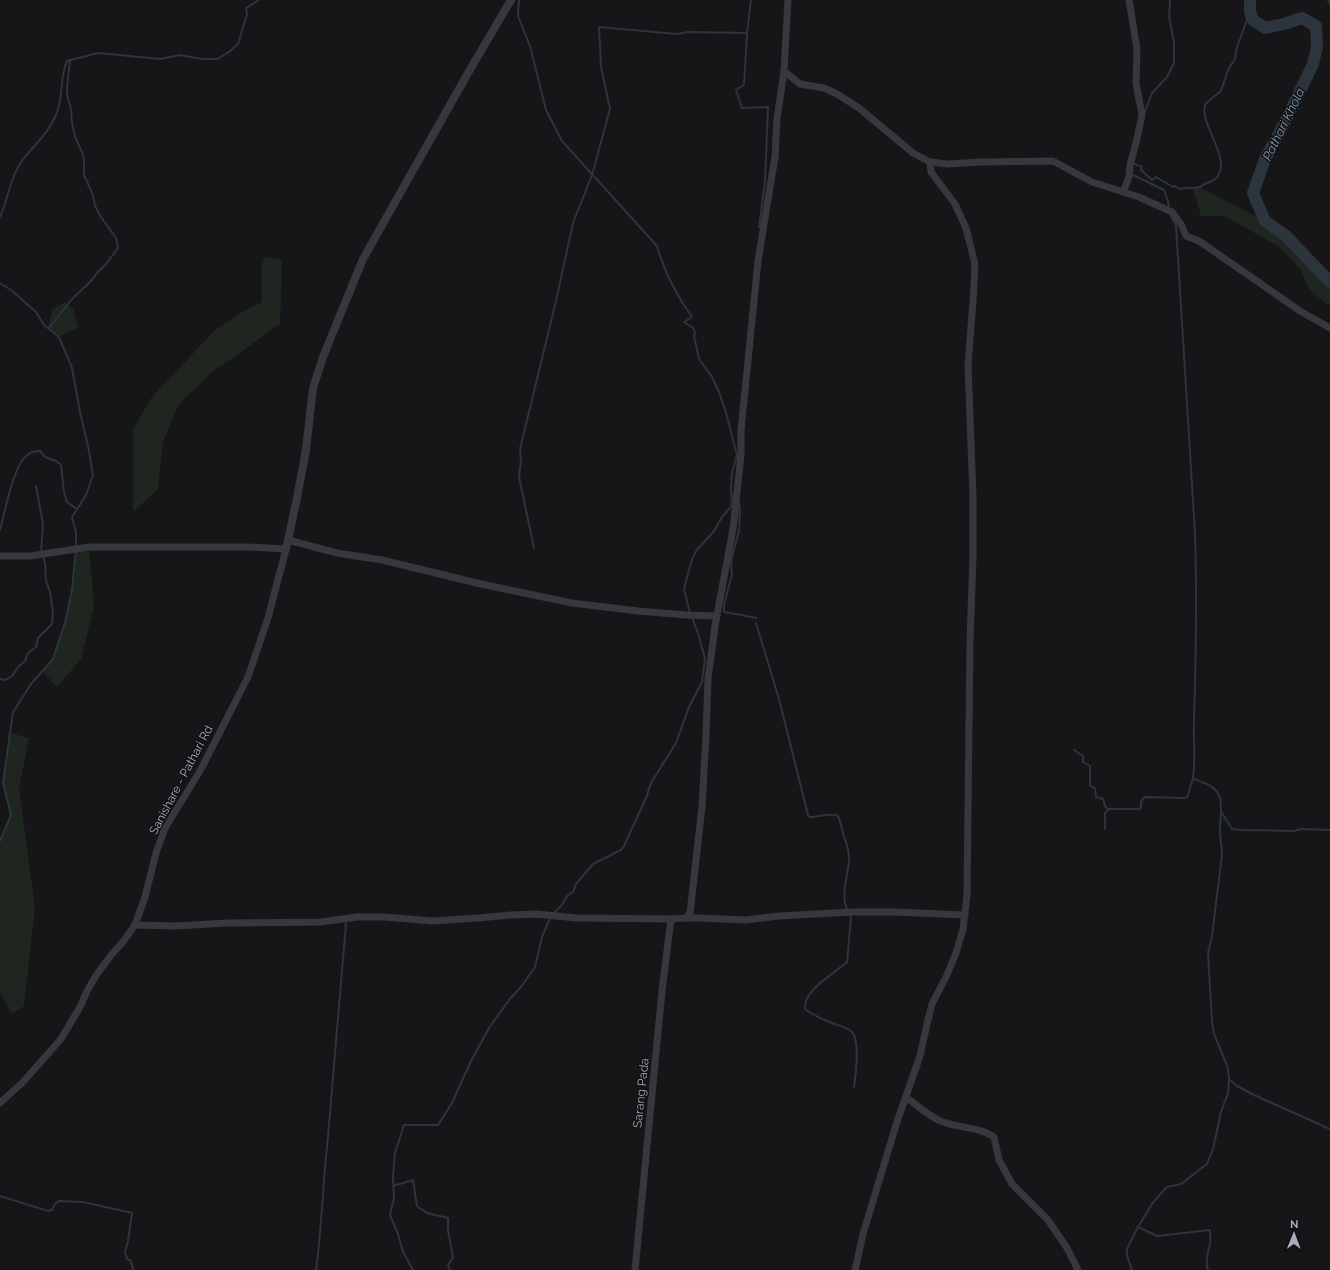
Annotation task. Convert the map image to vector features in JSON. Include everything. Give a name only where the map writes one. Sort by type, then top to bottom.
[{"type":"street","points":[[0,556],[30,556],[90,547],[248,547],[286,549],[306,450],[313,388],[323,357],[363,259],[511,0]]},
{"type":"street","points":[[686,918],[690,914],[702,807],[708,679],[717,616],[733,529],[741,455],[741,430],[758,261],[775,157],[777,118],[784,71],[788,0]]},
{"type":"street","points":[[1123,192],[1129,177],[1130,165],[1142,115],[1136,84],[1137,49],[1129,0]]},
{"type":"street","points":[[784,71],[800,84],[824,88],[837,94],[859,108],[913,153],[930,162],[948,164],[1053,161],[1092,182],[1139,197],[1172,212],[1181,224],[1186,236],[1199,241],[1300,311],[1330,328]]},
{"type":"street","points":[[855,1270],[863,1234],[920,1056],[932,1004],[947,975],[956,953],[963,929],[967,895],[970,642],[973,557],[973,496],[968,364],[974,302],[975,264],[966,228],[955,204],[931,172],[930,162]]},
{"type":"street","points":[[288,540],[337,553],[382,560],[488,586],[572,603],[638,611],[717,616]]},
{"type":"street","name":"Sanishare - Pathari Rd","points":[[0,1103],[44,1060],[61,1039],[97,974],[135,925],[145,897],[156,852],[165,828],[200,771],[248,676],[268,618],[286,549]]},
{"type":"street","points":[[135,925],[175,926],[226,923],[321,922],[357,917],[385,917],[432,921],[537,914],[576,918],[700,918],[746,920],[779,916],[852,912],[965,915]]},
{"type":"street","name":"Sarang Pada","points":[[635,1270],[662,991],[671,919]]},
{"type":"street","points":[[906,1097],[927,1113],[942,1121],[959,1127],[980,1130],[989,1133],[994,1137],[999,1160],[1012,1184],[1048,1220],[1078,1270]]},
{"type":"shaded area","points":[[1199,187],[1265,221],[1286,236],[1330,282],[1330,305],[1325,303],[1309,289],[1300,269],[1278,246],[1224,216],[1201,216],[1193,189]]},
{"type":"shaded area","points":[[264,257],[282,260],[280,324],[210,374],[179,404],[163,442],[158,489],[133,512],[133,429],[152,397],[214,331],[242,312],[262,302],[261,272]]},
{"type":"shaded area","points":[[65,302],[73,309],[78,328],[59,337],[48,328],[52,310]]},
{"type":"shaded area","points":[[89,547],[94,607],[81,659],[57,687],[42,671],[53,659],[65,623],[72,590],[76,549]]},
{"type":"shaded area","points":[[10,733],[29,738],[19,788],[35,908],[24,1006],[12,1014],[0,992],[0,841],[11,815],[3,783]]},
{"type":"waterway","points":[[0,217],[17,168],[53,122],[60,102],[63,74],[67,61],[98,53],[160,59],[180,55],[202,59],[217,59],[229,52],[238,44],[247,14],[246,8],[259,0]]},
{"type":"waterway","points":[[519,0],[518,16],[530,46],[546,110],[562,141],[657,246],[663,265],[681,301],[692,317],[684,322],[693,328],[699,359],[712,377],[726,413],[737,455],[732,473],[732,503],[714,531],[697,550],[693,557],[684,589],[690,613]]},
{"type":"waterway","points":[[751,0],[747,33],[744,85],[736,90],[742,108],[768,107],[765,182],[759,227]]},
{"type":"waterway","points":[[1144,114],[1152,93],[1167,77],[1174,63],[1174,43],[1169,16],[1170,0]]},
{"type":"waterway","name":"Pathari Khola","points":[[1250,0],[1250,12],[1253,20],[1265,28],[1302,18],[1316,26],[1317,47],[1313,64],[1281,130],[1265,159],[1253,193],[1265,221],[1286,236],[1330,282]]},
{"type":"waterway","points":[[1328,0],[1330,4]]},
{"type":"waterway","points":[[1200,187],[1217,178],[1221,166],[1218,150],[1207,125],[1204,109],[1206,103],[1221,91],[1228,70],[1235,59],[1236,50],[1250,12]]},
{"type":"waterway","points":[[534,548],[519,477],[521,461],[520,449],[556,301],[573,223],[592,175],[610,109],[601,67],[599,27],[677,34],[688,32],[747,33]]},
{"type":"waterway","points":[[49,328],[72,299],[92,280],[118,248],[116,238],[95,206],[93,195],[84,175],[84,160],[75,137],[71,109],[67,95],[70,60]]},
{"type":"waterway","points":[[1133,163],[1142,167],[1141,170],[1152,180],[1156,177],[1173,187],[1175,186],[1180,189],[1199,187]]},
{"type":"waterway","points":[[1131,174],[1164,190],[1169,209]]},
{"type":"waterway","points":[[1169,213],[1176,225],[1195,534],[1196,627],[1193,778],[1199,781]]},
{"type":"waterway","points":[[0,283],[11,290],[36,312],[44,325],[59,337],[72,368],[93,475],[86,495],[72,517],[76,532],[72,590],[65,623],[53,659],[31,684],[13,712],[3,783],[11,815],[0,841]]},
{"type":"waterway","points":[[0,530],[10,490],[17,470],[26,456],[33,452],[40,451],[45,457],[56,461],[61,465],[64,492],[67,502],[77,509]]},
{"type":"waterway","points":[[36,486],[43,524],[41,552]]},
{"type":"waterway","points":[[739,503],[739,531],[732,557],[732,574],[724,605],[724,612],[756,618]]},
{"type":"waterway","points":[[0,679],[5,680],[12,676],[18,667],[25,661],[28,653],[36,647],[38,638],[52,624],[53,613],[50,592],[46,581],[43,556]]},
{"type":"waterway","points":[[554,913],[562,905],[567,896],[573,892],[576,884],[593,864],[621,850],[624,846],[646,798],[651,783],[676,743],[689,707],[702,682],[705,659],[692,617]]},
{"type":"waterway","points":[[756,623],[779,699],[808,815],[810,817],[835,815],[838,816],[840,821],[849,855],[844,897],[847,910]]},
{"type":"waterway","points":[[1074,750],[1083,756],[1083,762],[1090,766],[1090,786],[1095,788],[1096,797],[1103,799],[1105,806],[1108,809],[1139,809],[1141,808],[1141,802],[1144,797],[1187,797],[1193,779]]},
{"type":"waterway","points":[[1132,1270],[1127,1256],[1127,1249],[1152,1204],[1167,1187],[1181,1184],[1207,1164],[1213,1149],[1221,1112],[1228,1093],[1228,1068],[1214,1034],[1212,1022],[1208,953],[1212,936],[1222,855],[1220,831],[1221,801],[1219,795],[1210,785],[1201,782]]},
{"type":"waterway","points":[[1105,829],[1105,813],[1108,810]]},
{"type":"waterway","points":[[1222,813],[1232,829],[1294,831],[1301,829],[1330,830]]},
{"type":"waterway","points":[[849,914],[851,917],[847,962],[814,989],[809,995],[805,1009],[818,1017],[844,1027],[852,1032],[857,1050],[854,1087]]},
{"type":"waterway","points":[[413,1270],[403,1252],[398,1234],[390,1215],[394,1198],[393,1177],[395,1153],[404,1125],[438,1125],[452,1103],[471,1061],[489,1028],[535,967],[542,937],[550,918]]},
{"type":"waterway","points":[[316,1270],[346,923]]},
{"type":"waterway","points":[[1229,1079],[1237,1086],[1254,1095],[1330,1129]]},
{"type":"waterway","points":[[393,1186],[413,1180],[417,1206],[427,1213],[448,1218],[448,1230],[453,1258],[448,1265],[450,1270]]},
{"type":"waterway","points":[[0,1196],[48,1211],[52,1210],[55,1204],[59,1201],[83,1202],[132,1213],[125,1252],[127,1259],[131,1261],[133,1270]]},
{"type":"waterway","points":[[1138,1227],[1157,1236],[1210,1230],[1207,1260],[1208,1270]]}]
